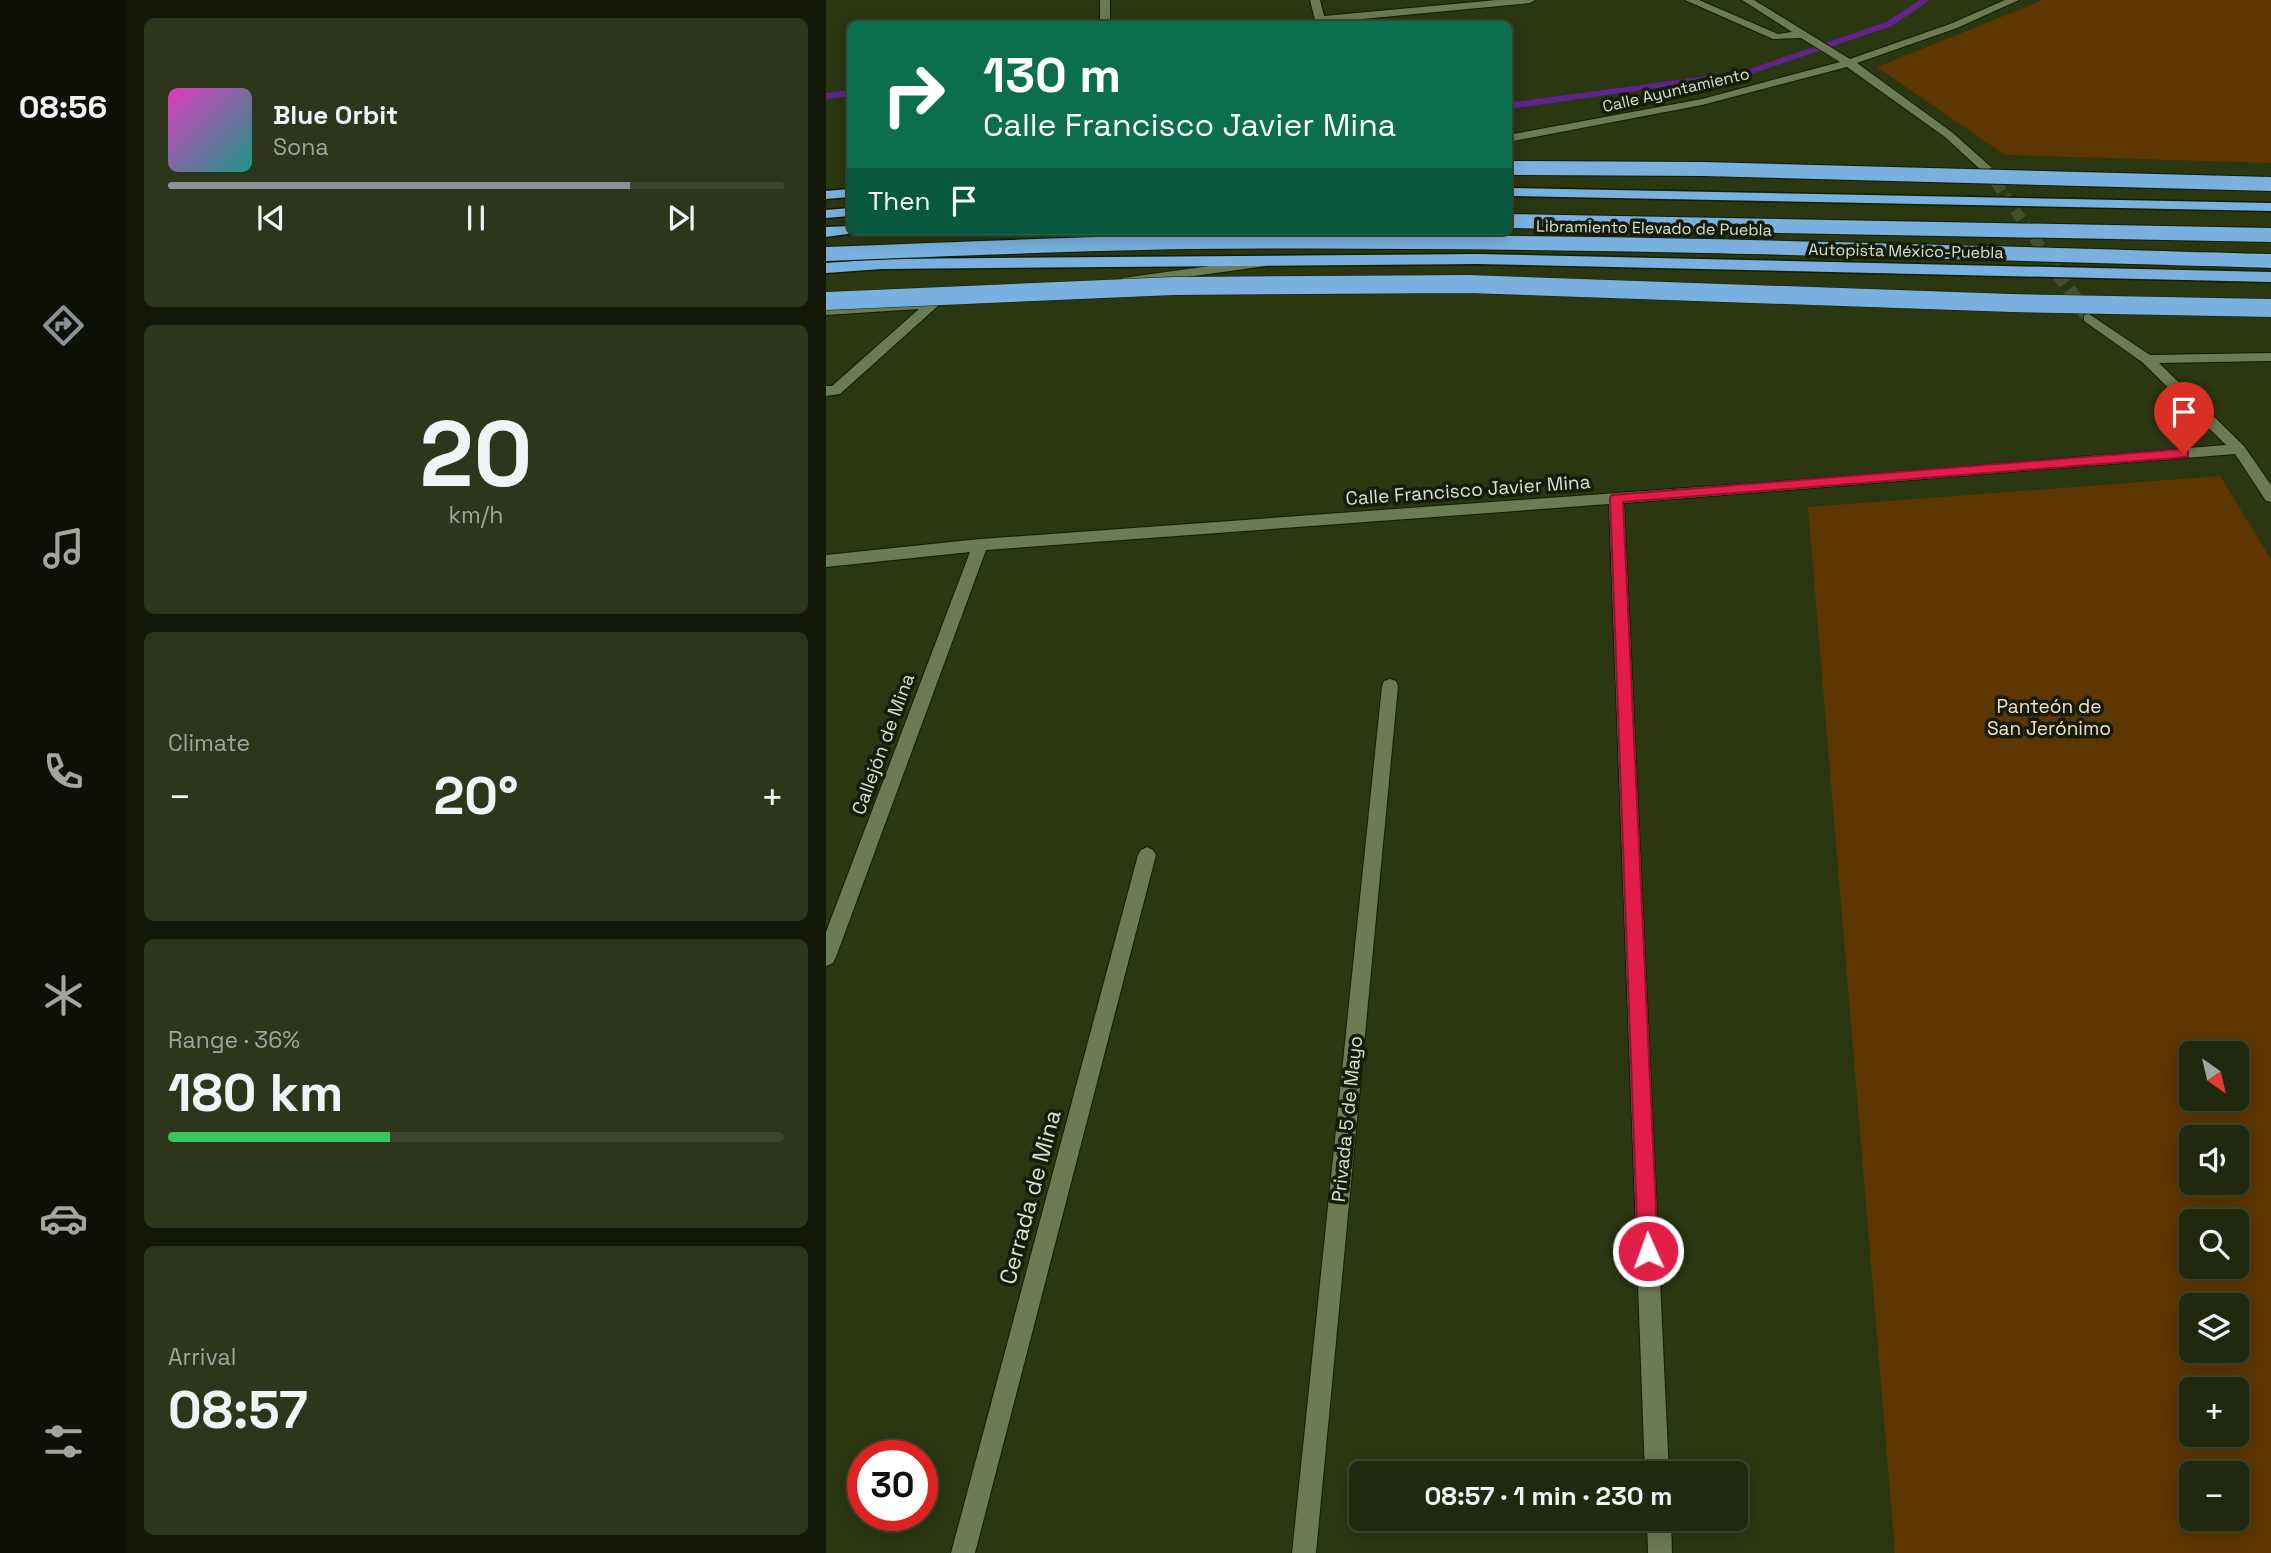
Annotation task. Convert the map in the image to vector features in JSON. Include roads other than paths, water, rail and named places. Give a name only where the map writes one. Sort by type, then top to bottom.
[{"type":"highway","points":[[1512,168],[1703,169],[2271,184]]},
{"type":"highway","points":[[1512,192],[2271,208]]},
{"type":"highway","points":[[826,195],[847,193]]},
{"type":"highway","points":[[826,214],[847,212]]},
{"type":"highway","name":"Libramiento Elevado de Puebla","points":[[1512,221],[2271,235]]},
{"type":"highway","points":[[826,232],[847,230]]},
{"type":"highway","name":"Libramiento Elevado de Puebla","points":[[826,254],[1165,242],[1472,242],[2271,261]]},
{"type":"highway","name":"Autopista México-Puebla","points":[[826,268],[882,264],[1477,259],[2271,277]]},
{"type":"highway","points":[[826,301],[1174,286],[1468,284],[2011,303],[2271,308]]},
{"type":"street","points":[[1105,0],[1105,21]]},
{"type":"street","points":[[1315,0],[1320,20],[1523,0]]},
{"type":"street","points":[[1690,0],[1777,37],[1807,36]]},
{"type":"street","points":[[1747,0],[1849,62],[1949,135],[1986,168]]},
{"type":"street","name":"Calle Ayuntamiento","points":[[1512,138],[1615,121],[1742,92],[1849,62],[2014,0]]},
{"type":"street","points":[[826,311],[965,303],[1290,259]]},
{"type":"street","points":[[826,391],[835,391],[932,305]]},
{"type":"street","points":[[2089,318],[2147,359],[2239,449],[2271,497]]},
{"type":"street","points":[[2147,359],[2271,357]]},
{"type":"street","name":"Calle Francisco Javier Mina","points":[[826,561],[980,545],[2239,449]]},
{"type":"street","points":[[1616,498],[1656,1461]]},
{"type":"street","name":"Callejón de Mina","points":[[826,957],[980,545]]},
{"type":"street","name":"Privada 5 de Mayo","points":[[1304,1553],[1390,686]]},
{"type":"street","name":"Cerrada de Mina","points":[[964,1553],[1147,855]]},
{"type":"street","points":[[1659,1531],[1660,1553]]},
{"type":"waterway","points":[[1512,105],[1745,73],[1889,24],[1926,0]]},
{"type":"waterway","points":[[826,96],[847,93]]},
{"type":"tunnel","points":[[1986,168],[2059,274]]},
{"type":"tunnel","points":[[2057,272],[2087,315]]},
{"type":"park label","name":"Panteón de San Jerónimo","points":[[2049,717]]}]
